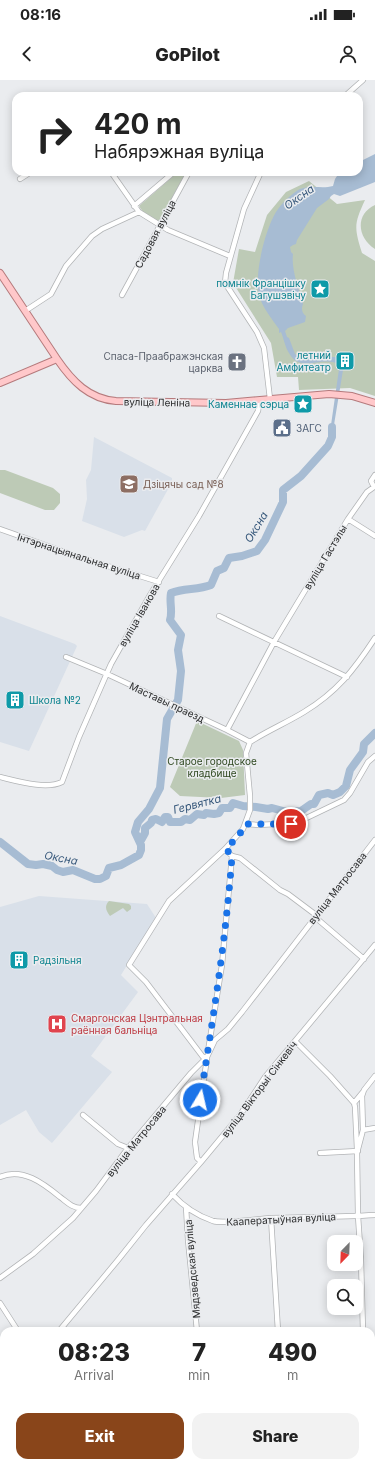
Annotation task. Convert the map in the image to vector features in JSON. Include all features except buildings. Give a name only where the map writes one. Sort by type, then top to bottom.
[{"type":"main road","name":"вуліца Леніна","points":[[0,274],[67,373],[84,390],[96,397],[109,401],[226,403],[328,394],[361,398],[375,404]]},
{"type":"main road","points":[[0,383],[57,359]]},
{"type":"street","points":[[350,92],[363,80]]},
{"type":"street","points":[[20,179],[25,176]]},
{"type":"street","points":[[114,176],[139,212],[168,230],[230,256]]},
{"type":"street","points":[[134,206],[169,176]]},
{"type":"street","name":"Садовая вуліца","points":[[122,295],[187,176]]},
{"type":"street","points":[[259,176],[244,209],[230,256],[225,283],[256,332],[264,348],[270,399]]},
{"type":"street","points":[[25,311],[51,294],[66,266],[92,236],[102,229],[139,212]]},
{"type":"street","name":"вуліца Іванова","points":[[0,778],[56,786],[62,782],[79,737],[121,646],[223,475],[258,411],[260,400]]},
{"type":"street","name":"вуліца Гастэлы","points":[[227,730],[274,642],[348,519],[367,492],[374,487],[372,481],[375,475]]},
{"type":"street","points":[[348,519],[375,536]]},
{"type":"street","name":"Інтэрнацыянальная вуліца","points":[[0,529],[79,557],[159,582]]},
{"type":"street","points":[[219,616],[347,677]]},
{"type":"street","points":[[207,1057],[203,1057],[146,982],[129,965],[169,901],[226,849],[239,835],[246,824],[250,810],[250,796],[246,753],[250,742],[260,735],[303,713],[333,692],[360,661],[375,638]]},
{"type":"street","name":"Маставы праезд","points":[[66,657],[107,674],[250,742]]},
{"type":"street","points":[[246,824],[296,823],[344,800],[350,793],[368,762],[375,756]]},
{"type":"street","name":"вуліца Матросава","points":[[0,1278],[48,1241],[73,1218],[96,1191],[128,1148],[191,1073],[207,1057],[215,1040],[228,1029],[242,1012],[375,840]]},
{"type":"street","points":[[226,849],[232,856],[240,858],[316,916],[364,959]]},
{"type":"street","points":[[201,1162],[197,1158],[194,1142],[222,965],[232,856]]},
{"type":"street","name":"вуліца Вікторыі Сінкевіч","points":[[62,1327],[172,1194],[240,1115],[265,1077],[375,945]]},
{"type":"street","points":[[295,1041],[330,1076],[354,1103],[356,1121],[363,1327]]},
{"type":"street","points":[[354,1103],[375,1076]]},
{"type":"street","points":[[357,1151],[363,1129],[362,1096],[364,1090]]},
{"type":"street","points":[[83,1116],[118,1144],[128,1148]]},
{"type":"street","points":[[356,1121],[363,1129]]},
{"type":"street","points":[[363,1129],[375,1128]]},
{"type":"street","points":[[320,1152],[357,1151]]},
{"type":"street","points":[[0,1177],[16,1173],[31,1178],[46,1186],[72,1206],[81,1208]]},
{"type":"street","name":"Кааператыўная вуліца","points":[[172,1194],[186,1207],[214,1221],[227,1222],[271,1218],[375,1215]]},
{"type":"street","name":"Мядзведская вуліца","points":[[186,1207],[197,1327]]},
{"type":"street","points":[[271,1218],[278,1327]]},
{"type":"street","points":[[0,1303],[15,1327]]},
{"type":"shaded area","name":"Дзіцячы сад №8","points":[[94,437],[172,478],[172,482],[145,531],[142,530],[124,537],[82,521],[87,499],[86,480],[91,470]]},
{"type":"shaded area","points":[[0,616],[77,646],[29,751],[0,742]]},
{"type":"shaded area","name":"Смаргонская Цэнтральная раённая бальніца","points":[[39,896],[147,904],[156,918],[121,975],[138,992],[91,1056],[112,1072],[52,1143],[39,1132],[26,1110],[0,1125],[0,907]]},
{"type":"green space","points":[[173,176],[184,176],[159,222],[143,212],[139,206]]},
{"type":"green space","points":[[309,181],[337,204],[365,200],[356,226],[362,253],[375,261],[375,396],[350,388],[299,390],[298,377],[277,377],[271,343],[233,283],[239,249],[255,252],[267,215],[286,192]]},
{"type":"green space","points":[[375,205],[375,249],[369,244],[362,233],[361,220],[364,214]]},
{"type":"green space","points":[[0,470],[5,470],[53,488],[60,494],[60,503],[54,510],[45,510],[0,493]]},
{"type":"green space","name":"Старое городское кладбище","points":[[197,721],[239,741],[243,750],[245,795],[221,798],[180,796],[170,787]]},
{"type":"green space","points":[[109,901],[129,904],[131,909],[127,912],[123,908],[110,916],[106,908]]},
{"type":"water","points":[[375,154],[375,182],[340,196],[334,194],[331,196],[317,208],[296,244],[290,247],[293,254],[294,273],[303,304],[302,311],[306,316],[305,322],[288,328],[285,331],[287,337],[289,338],[295,354],[298,356],[335,357],[341,361],[343,368],[339,368],[338,364],[325,361],[305,363],[299,362],[289,353],[281,332],[279,333],[279,329],[260,299],[258,276],[264,241],[276,212],[287,199],[300,189],[333,186],[337,176],[363,176],[363,160]]},
{"type":"water","points":[[339,369],[343,370],[332,437],[330,432]]},
{"type":"waterway","name":"Оксна","points":[[0,842],[28,864],[43,864],[52,866],[63,872],[73,870],[95,879],[100,879],[106,876],[109,868],[121,865],[139,855],[141,845],[135,832],[138,822],[149,809],[160,788],[167,719],[178,700],[181,671],[178,650],[181,635],[170,620],[171,593],[211,585],[217,571],[224,568],[229,558],[242,556],[257,551],[265,540],[283,502],[283,490],[301,476],[328,446],[332,437],[332,427]]},
{"type":"waterway","name":"Гервятка","points":[[140,842],[145,833],[145,828],[151,823],[152,820],[156,819],[162,822],[165,817],[168,817],[170,822],[181,822],[185,819],[190,820],[197,814],[204,815],[206,813],[219,813],[222,808],[230,808],[233,803],[243,806],[268,809],[272,808],[287,812],[301,811],[311,804],[314,804],[319,795],[328,793],[333,795],[340,792],[346,786],[350,770],[363,752],[364,744],[375,733]]},
{"type":"place","name":"помнік Францішку Багушэвічу","points":[[320,289]]},
{"type":"place","name":"летний Амфитеатр","points":[[345,361]]},
{"type":"place","name":"Спаса-Праабражэнская царква","points":[[237,362]]},
{"type":"place","name":"Каменнае сэрца","points":[[303,404]]},
{"type":"place","name":"ЗАГС","points":[[282,428]]},
{"type":"place","name":"Дзіцячы сад №8","points":[[129,484]]},
{"type":"place","name":"Школа №2","points":[[15,700]]},
{"type":"place","name":"Радзільня","points":[[19,960]]},
{"type":"place","name":"Смаргонская Цэнтральная раённая бальніца","points":[[57,1024]]},
{"type":"route","points":[[200,1100],[222,965],[230,893],[232,856],[226,849],[239,835],[246,824],[291,824]]}]
